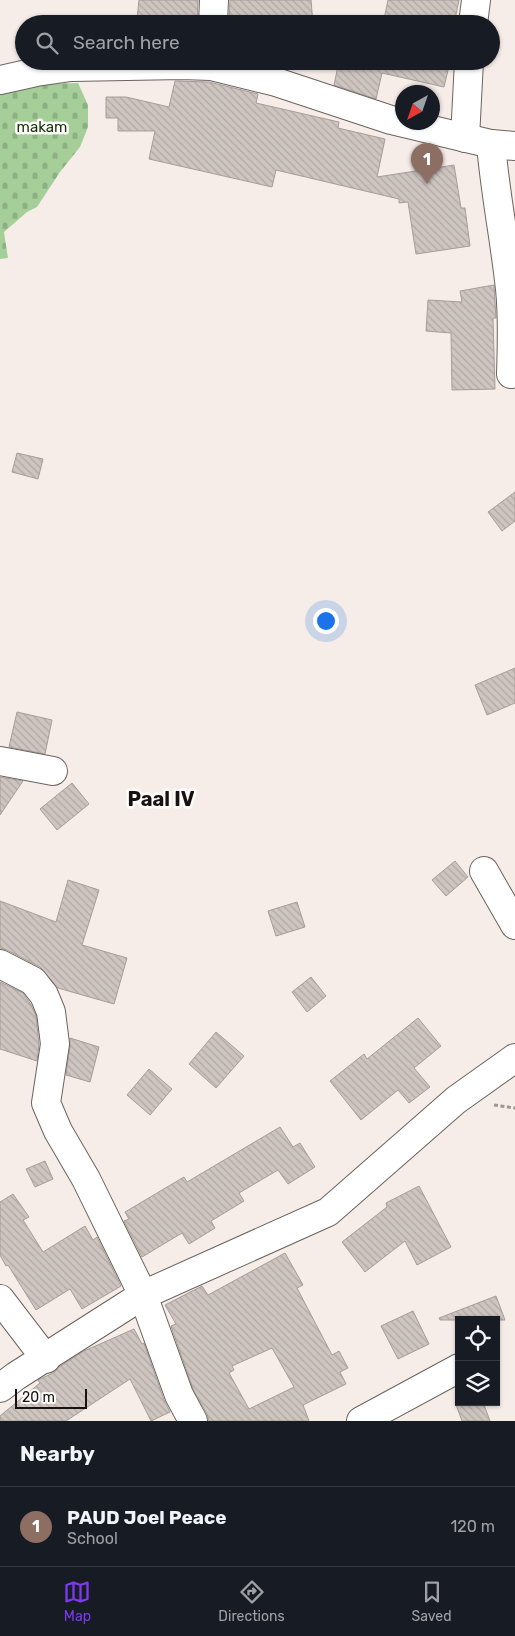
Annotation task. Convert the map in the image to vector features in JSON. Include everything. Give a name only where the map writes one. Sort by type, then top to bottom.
[{"type":"street","points":[[213,15],[214,0]]},
{"type":"street","points":[[474,15],[476,0]]},
{"type":"street","points":[[0,80],[50,70]]},
{"type":"street","points":[[233,70],[276,82],[391,120],[503,145],[494,181],[511,270],[511,374]]},
{"type":"street","points":[[465,138],[469,70]]},
{"type":"street","points":[[0,761],[53,772]]},
{"type":"street","points":[[484,871],[515,925]]},
{"type":"street","points":[[0,964],[33,981],[44,995],[52,1012],[55,1044],[46,1103],[58,1131],[86,1179],[143,1295],[179,1395],[193,1421]]},
{"type":"street","points":[[0,1388],[143,1295],[328,1212],[456,1100],[515,1058]]},
{"type":"street","points":[[0,1299],[46,1358]]},
{"type":"street","points":[[361,1421],[455,1370]]},
{"type":"green space","name":"makam","points":[[0,82],[12,85],[78,83],[88,105],[88,127],[80,147],[60,172],[37,207],[27,212],[4,232],[8,258],[0,259]]},
{"type":"building","points":[[139,0],[198,0],[197,15],[137,15]]},
{"type":"building","points":[[230,0],[311,0],[312,15],[229,15]]},
{"type":"building","points":[[388,0],[459,0],[456,15],[385,15]]},
{"type":"building","points":[[337,70],[448,70],[444,87],[382,73],[376,99],[334,85]]},
{"type":"building","points":[[175,81],[209,82],[258,94],[256,103],[339,122],[338,128],[385,139],[377,177],[454,165],[461,208],[465,208],[470,246],[416,254],[408,202],[399,203],[399,199],[276,170],[272,187],[149,159],[155,131],[118,131],[118,118],[106,118],[106,97],[126,97],[169,107]]},
{"type":"building","points":[[494,285],[496,318],[493,318],[495,389],[452,390],[451,333],[426,331],[428,300],[462,302],[460,291]]},
{"type":"building","points":[[17,453],[43,459],[38,479],[12,472]]},
{"type":"building","points":[[515,492],[515,521],[502,531],[488,512]]},
{"type":"building","points":[[515,668],[515,703],[487,715],[475,685]]},
{"type":"building","points":[[17,712],[52,720],[45,754],[9,747]]},
{"type":"building","points":[[0,777],[23,781],[0,815]]},
{"type":"building","points":[[72,783],[89,804],[57,830],[40,809]]},
{"type":"building","points":[[455,861],[468,877],[446,896],[432,880]]},
{"type":"building","points":[[68,880],[99,890],[82,945],[127,958],[114,1004],[58,988],[40,967],[0,948],[0,901],[56,922]]},
{"type":"building","points":[[297,902],[305,927],[276,936],[268,911]]},
{"type":"building","points":[[311,977],[326,996],[307,1012],[292,992]]},
{"type":"building","points":[[0,982],[23,993],[30,1003],[36,1016],[39,1044],[37,1061],[0,1049]]},
{"type":"building","points":[[418,1018],[441,1046],[414,1068],[430,1087],[409,1103],[398,1090],[361,1120],[330,1081],[364,1054],[367,1059]]},
{"type":"building","points":[[216,1032],[244,1056],[216,1088],[189,1064]]},
{"type":"building","points":[[70,1038],[99,1047],[90,1082],[66,1075]]},
{"type":"building","points":[[149,1069],[172,1089],[150,1115],[127,1095]]},
{"type":"building","points":[[280,1127],[293,1147],[300,1143],[315,1167],[288,1184],[278,1170],[239,1193],[244,1201],[211,1221],[215,1228],[189,1244],[182,1233],[142,1257],[124,1221],[129,1219],[125,1212],[184,1177],[187,1182]]},
{"type":"building","points":[[45,1161],[53,1179],[35,1187],[26,1169]]},
{"type":"building","points":[[419,1186],[451,1247],[417,1265],[405,1241],[365,1272],[342,1242],[387,1207],[386,1203]]},
{"type":"building","points":[[13,1194],[29,1217],[23,1220],[43,1252],[85,1226],[93,1240],[97,1237],[121,1286],[82,1309],[70,1289],[36,1310],[0,1255],[0,1202]]},
{"type":"building","points":[[285,1253],[303,1285],[297,1288],[332,1355],[339,1351],[348,1368],[340,1372],[346,1384],[303,1405],[309,1421],[209,1421],[193,1389],[171,1326],[176,1324],[165,1305],[202,1286],[208,1295]],"holes":[[[272,1348],[294,1387],[249,1409],[229,1373],[234,1370],[232,1366]]]},
{"type":"building","points":[[496,1296],[505,1320],[500,1320],[500,1316],[455,1316],[455,1320],[440,1320],[439,1318]]},
{"type":"building","points":[[413,1311],[429,1344],[398,1359],[381,1326]]},
{"type":"building","points":[[134,1329],[142,1344],[144,1343],[170,1412],[151,1421],[130,1379],[66,1421],[0,1421],[0,1416],[40,1383],[38,1380],[55,1372],[59,1367],[84,1351]]},
{"type":"building","points":[[456,1406],[484,1406],[490,1421],[462,1421]]},
{"type":"place","name":"PAUD Joel Peace","points":[[427,184]]},
{"type":"district","name":"Paal IV","points":[[161,799]]}]
